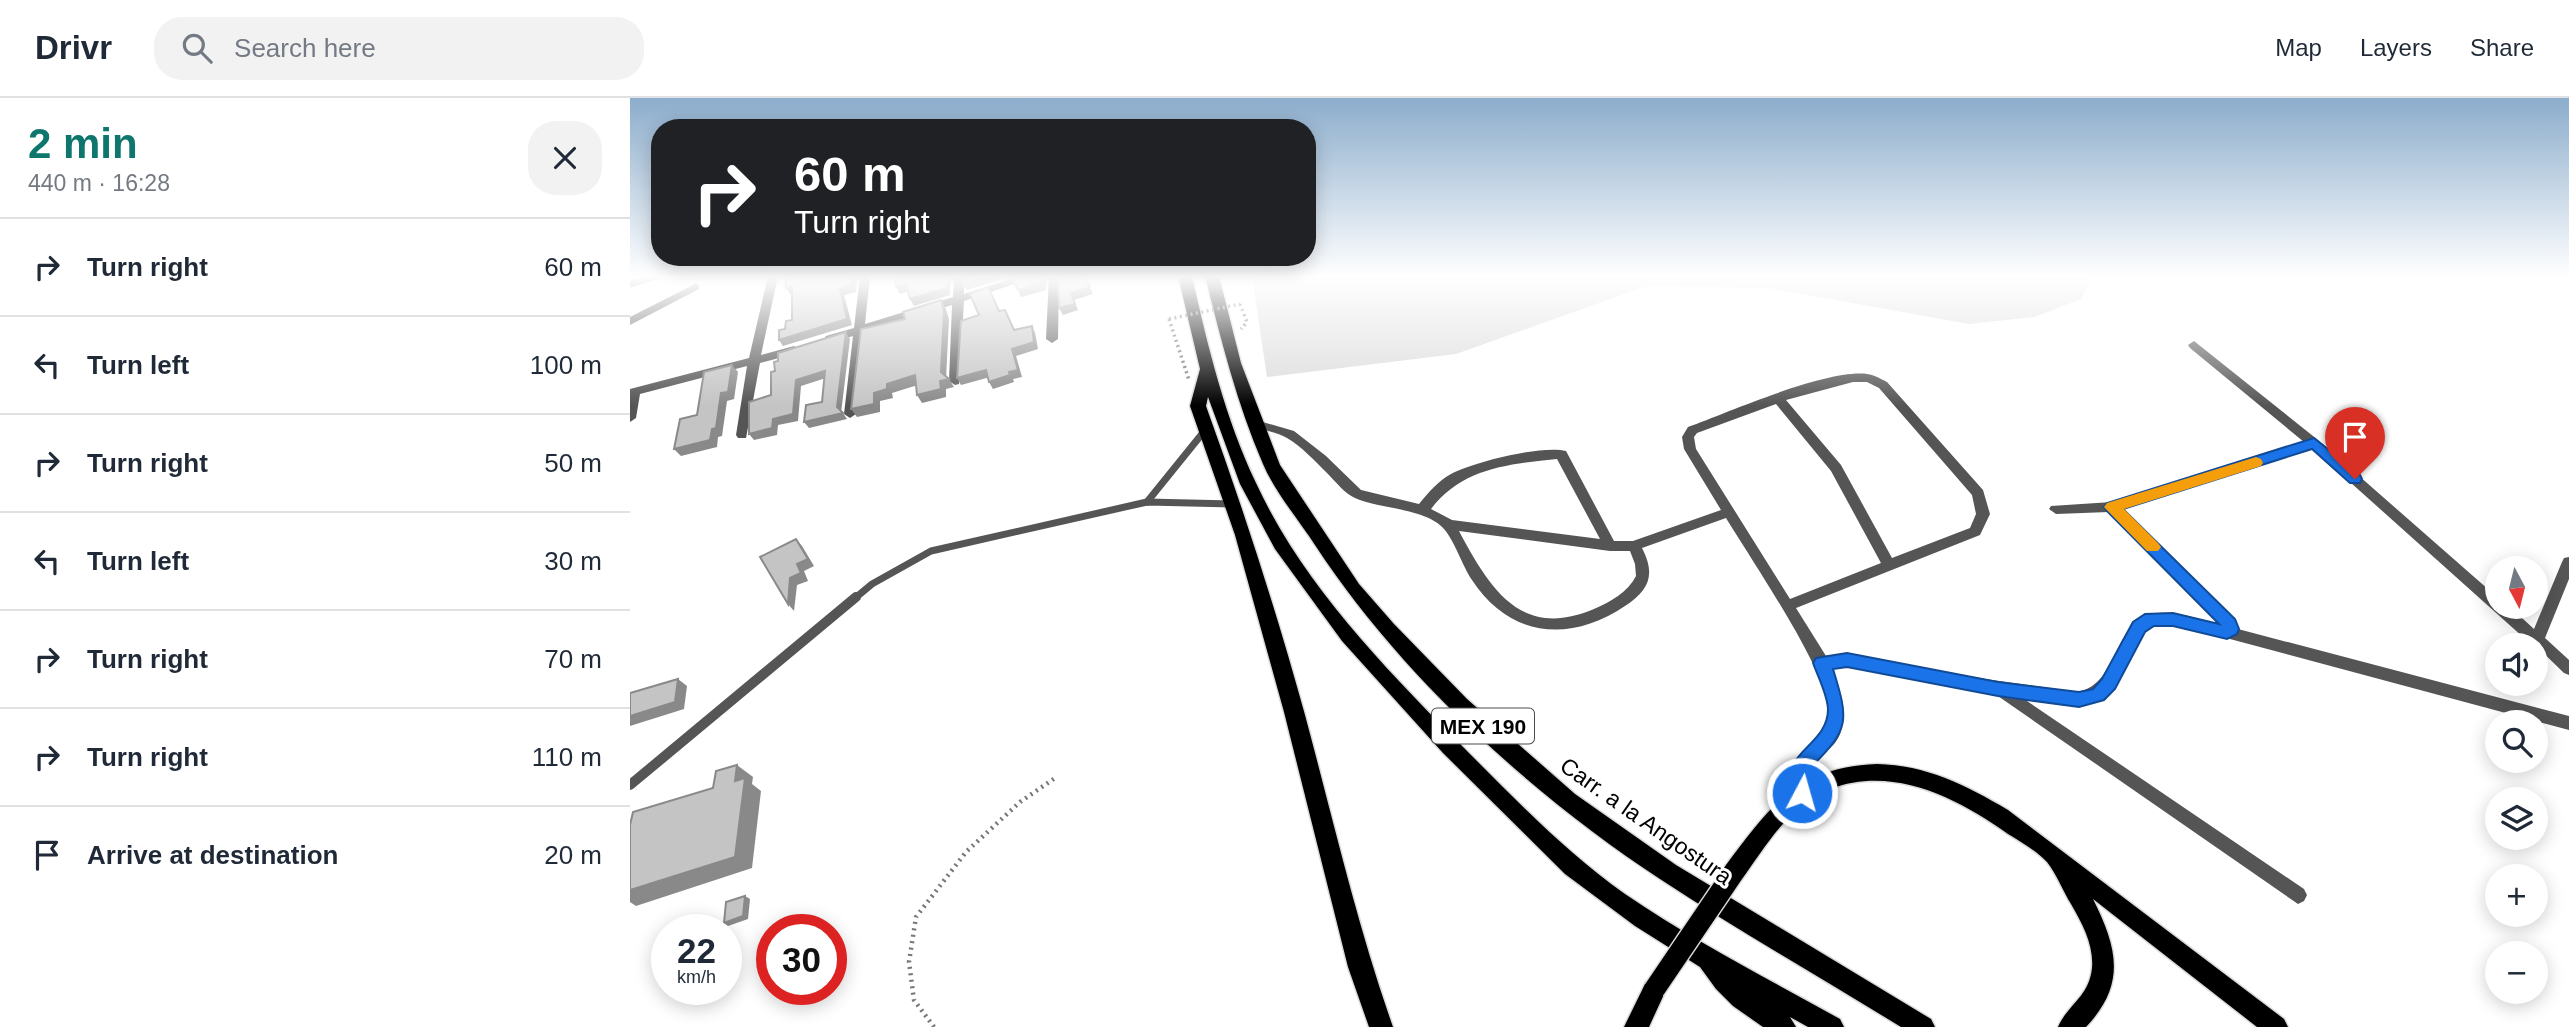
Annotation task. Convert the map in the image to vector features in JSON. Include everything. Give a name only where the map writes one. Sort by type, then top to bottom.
[{"type":"main road","name":"MEX 190","points":[[1195,319],[1220,417],[1261,511],[1301,576],[1353,643],[1524,824],[1616,901],[1708,958],[1832,1027]]},
{"type":"main road","name":"Carr. a la Angostura","points":[[1223,319],[1234,363],[1272,466],[1353,589],[1387,629],[1460,705],[1568,801],[1668,872],[1923,1027]]},
{"type":"main road","points":[[1206,369],[1198,406],[1233,504],[1294,712],[1360,968],[1381,1027]]},
{"type":"main road","points":[[1636,1027],[1654,990],[1765,829],[1802,793],[1822,782],[1847,776],[1888,774],[1930,781],[1986,807],[2054,855],[2276,1027]]},
{"type":"main road","points":[[2054,855],[2091,916],[2106,955],[2101,986],[2082,1017],[2070,1027]]},
{"type":"main road","points":[[1708,958],[1722,981],[1735,995],[1784,1027]]},
{"type":"street","points":[[742,435],[763,319]]},
{"type":"street","points":[[850,414],[859,319]]},
{"type":"street","points":[[819,342],[894,319]]},
{"type":"street","points":[[955,381],[957,319]]},
{"type":"street","points":[[1052,340],[1053,319]]},
{"type":"street","points":[[2194,345],[2314,443],[2485,594]]},
{"type":"street","points":[[630,418],[632,393],[806,346]]},
{"type":"street","points":[[1787,606],[1975,531],[1983,514],[1978,494],[1883,385],[1869,378],[1849,379],[1778,398],[1692,430],[1688,437],[1690,449],[1822,663],[1837,709],[1830,737],[1802,764],[1799,777],[1802,793]]},
{"type":"street","points":[[1778,398],[1836,468],[1889,565]]},
{"type":"street","points":[[1256,424],[1290,434],[1357,494],[1422,510],[1449,526],[1610,546],[1634,546],[1729,512]]},
{"type":"street","points":[[2056,509],[2112,507],[2314,443]]},
{"type":"street","points":[[1422,510],[1443,485],[1458,477],[1517,459],[1561,454],[1610,546]]},
{"type":"street","points":[[2112,507],[2229,623],[2231,629],[2227,632]]},
{"type":"street","points":[[1449,526],[1487,593],[1516,614],[1548,625],[1602,614],[1634,593],[1643,578],[1643,564],[1634,546]]},
{"type":"street","points":[[2540,633],[2569,562]]},
{"type":"street","points":[[1822,663],[1847,660],[1998,689],[2079,700],[2098,695],[2109,684],[2139,627],[2151,619],[2173,619],[2569,723]]},
{"type":"street","points":[[2515,620],[2529,633]]},
{"type":"street","points":[[2548,650],[2569,669]]},
{"type":"street","points":[[1998,689],[2298,895]]},
{"type":"lane","points":[[1147,502],[1206,429]]},
{"type":"lane","points":[[630,785],[872,584],[931,551],[1147,502],[1233,504]]},
{"type":"path","points":[[1169,319],[1198,406]]},
{"type":"path","points":[[934,1027],[914,1000],[909,962],[916,917],[966,852],[1020,802],[1055,778]]},
{"type":"shaded area","points":[[1258,319],[1553,319],[1456,354],[1267,377]]},
{"type":"shaded area","points":[[1943,319],[2013,319],[1969,324]]},
{"type":"building","points":[[846,319],[779,340],[779,330],[785,329],[786,321]]},
{"type":"building","points":[[903,319],[944,319],[941,372],[949,379],[940,381],[941,389],[917,395],[915,375],[887,384],[887,389],[874,393],[874,404],[851,409],[861,329]]},
{"type":"building","points":[[1009,319],[1014,330],[1032,326],[1034,342],[1012,349],[1018,370],[1009,372],[1010,375],[989,382],[986,370],[957,378],[961,321]]},
{"type":"building","points":[[846,332],[837,407],[843,413],[804,422],[806,405],[822,402],[825,371],[796,380],[793,414],[773,419],[772,428],[749,434],[749,402],[771,395],[771,372],[775,371],[774,362],[778,361],[778,353]]},
{"type":"building","points":[[732,365],[728,392],[721,393],[716,428],[712,429],[710,440],[674,449],[680,419],[697,415],[704,372]]},
{"type":"building","points":[[796,539],[808,559],[797,564],[801,573],[790,578],[788,604],[760,557]]},
{"type":"building","points":[[678,679],[675,702],[630,716],[630,693]]},
{"type":"building","points":[[737,765],[735,781],[745,778],[735,857],[630,890],[630,825],[633,812],[713,788],[716,771]]},
{"type":"building","points":[[745,896],[743,916],[725,914],[726,902]]},
{"type":"slow traffic","points":[[2153,547],[2112,507],[2256,463]]},
{"type":"route","points":[[1802,793],[1799,777],[1802,764],[1830,737],[1837,709],[1822,663],[1847,660],[1998,689],[2079,700],[2098,695],[2109,684],[2139,627],[2151,619],[2173,619],[2227,632],[2231,629],[2229,623],[2112,507],[2314,443],[2355,479]]}]
